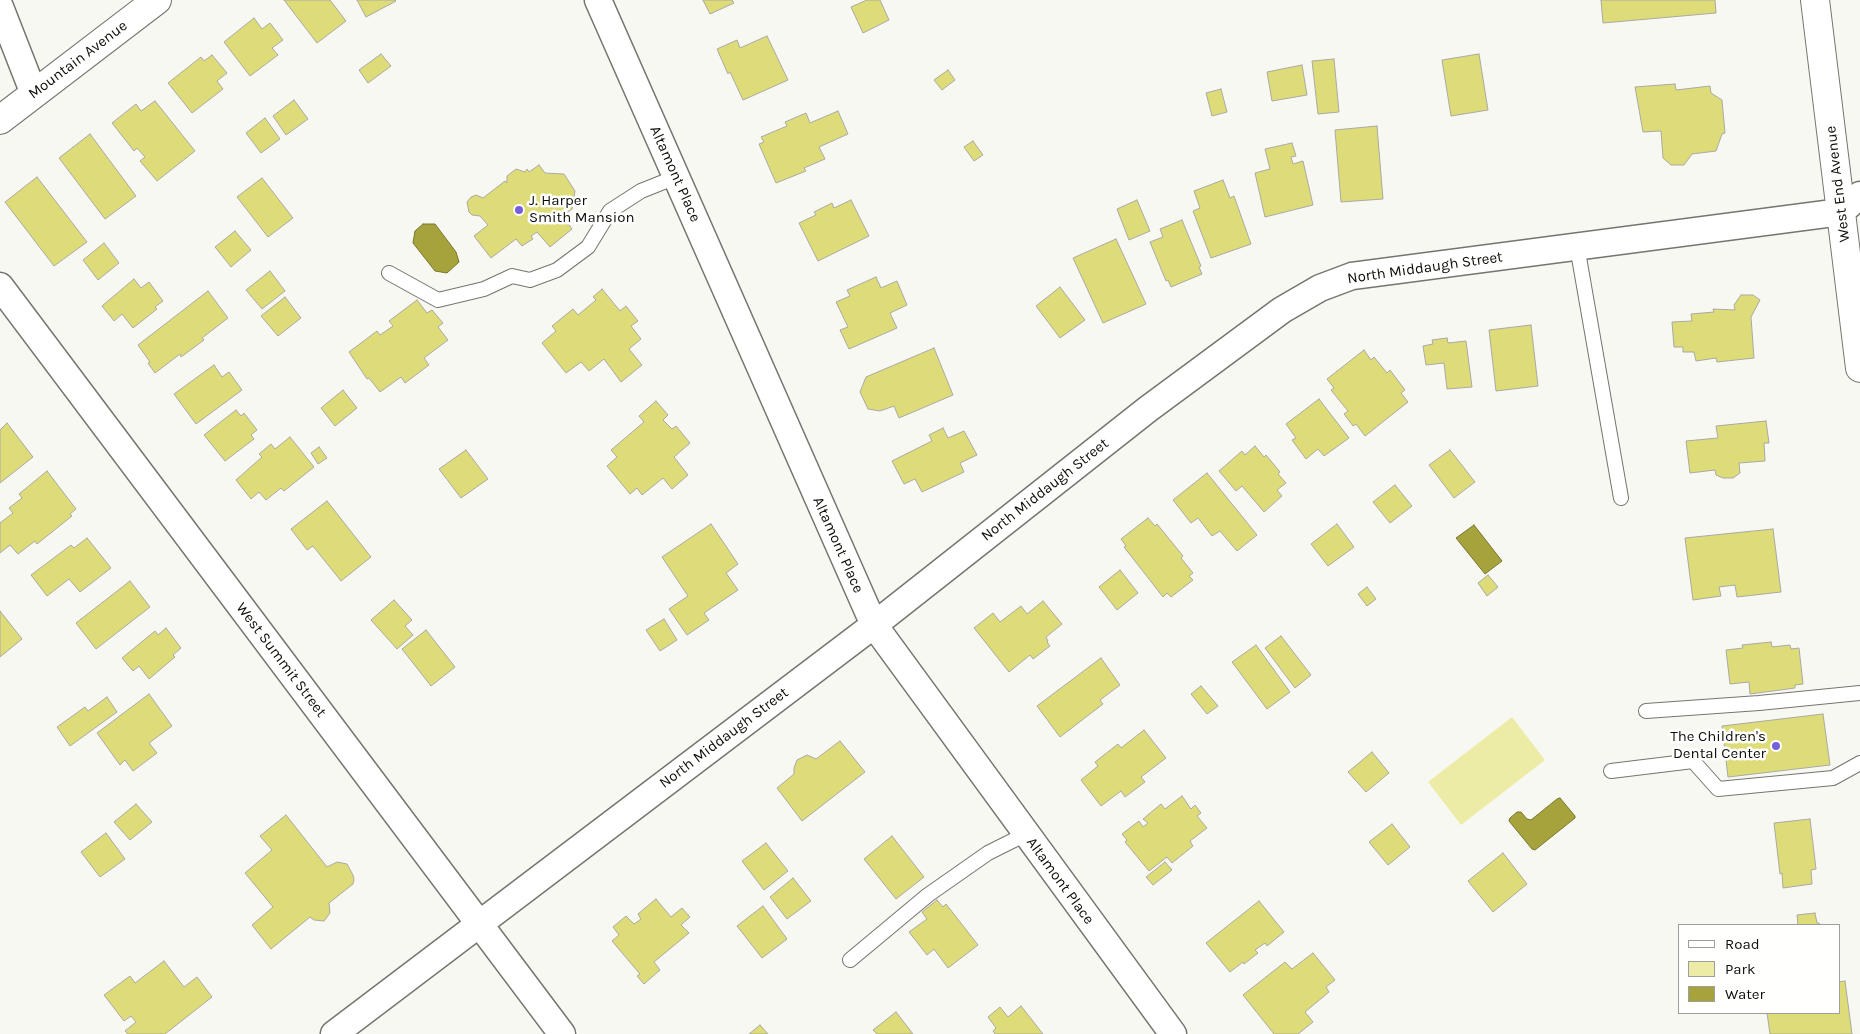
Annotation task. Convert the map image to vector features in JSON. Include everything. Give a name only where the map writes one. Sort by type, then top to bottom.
[{"type":"street","name":"Mountain Avenue","points":[[0,120],[157,0]]},
{"type":"street","name":"Altamont Place","points":[[598,0],[874,626],[1173,1034]]},
{"type":"street","name":"West End Avenue","points":[[1815,0],[1850,203],[1860,368]]},
{"type":"street","points":[[0,7],[34,94]]},
{"type":"street","name":"North Middaugh Street","points":[[334,1034],[874,626],[1148,409],[1282,310],[1320,288],[1352,276],[1577,246],[1850,203]]},
{"type":"street","name":"West Summit Street","points":[[0,286],[562,1034]]},
{"type":"lane","points":[[389,273],[438,300],[484,290],[512,276],[530,280],[557,270],[588,247],[610,211],[641,191],[676,177]]},
{"type":"lane","points":[[1577,246],[1621,498]]},
{"type":"lane","points":[[1646,711],[1860,693]]},
{"type":"lane","points":[[1611,771],[1693,761],[1718,789],[1833,778],[1860,763]]},
{"type":"lane","points":[[850,960],[928,895],[988,853],[1026,834]]},
{"type":"green space","points":[[1512,717],[1545,760],[1461,825],[1428,782]]},
{"type":"water","points":[[423,224],[435,224],[456,252],[459,262],[447,273],[435,271],[413,243],[415,231]]},
{"type":"water","points":[[1474,525],[1502,561],[1485,574],[1456,538]]},
{"type":"water","points":[[1560,798],[1575,818],[1535,850],[1532,849],[1509,821],[1510,818],[1517,812],[1521,812],[1527,819],[1531,820]]},
{"type":"building","points":[[284,0],[330,0],[346,21],[317,43]]},
{"type":"building","points":[[357,0],[395,0],[396,1],[366,17]]},
{"type":"building","points":[[703,0],[732,0],[734,3],[710,14]]},
{"type":"building","points":[[867,0],[880,0],[889,20],[863,33],[851,7]]},
{"type":"building","points":[[1601,0],[1715,0],[1716,13],[1603,23]]},
{"type":"building","points":[[254,18],[262,29],[270,23],[283,40],[272,48],[278,55],[250,76],[224,42]]},
{"type":"building","points":[[767,36],[788,80],[743,100],[730,72],[728,74],[717,49],[737,40],[740,48]]},
{"type":"building","points":[[381,54],[391,66],[368,83],[359,70]]},
{"type":"building","points":[[1479,54],[1488,110],[1451,116],[1442,60]]},
{"type":"building","points":[[212,55],[227,73],[217,81],[223,89],[192,113],[168,83],[201,57],[204,61]]},
{"type":"building","points":[[1334,59],[1339,112],[1318,114],[1312,61]]},
{"type":"building","points":[[1302,65],[1307,95],[1272,101],[1267,72]]},
{"type":"building","points":[[948,70],[955,80],[942,90],[934,80]]},
{"type":"building","points":[[1675,84],[1676,90],[1710,86],[1711,93],[1722,100],[1725,133],[1722,134],[1716,151],[1692,154],[1684,165],[1671,165],[1663,158],[1661,131],[1643,132],[1635,87]]},
{"type":"building","points":[[1221,89],[1227,112],[1212,116],[1206,93]]},
{"type":"building","points":[[294,100],[308,119],[286,135],[273,116]]},
{"type":"building","points":[[155,101],[195,151],[157,181],[140,161],[145,157],[137,148],[134,151],[112,123],[136,104],[141,111]]},
{"type":"building","points":[[838,111],[848,134],[819,147],[825,159],[804,168],[806,171],[776,183],[759,144],[764,142],[761,137],[787,126],[785,122],[806,113],[810,123]]},
{"type":"building","points":[[265,118],[280,139],[261,153],[246,133]]},
{"type":"building","points":[[1377,126],[1383,199],[1341,202],[1335,130]]},
{"type":"building","points":[[90,134],[136,196],[105,219],[59,158]]},
{"type":"building","points":[[973,141],[983,155],[974,161],[964,147]]},
{"type":"building","points":[[1292,143],[1296,156],[1291,157],[1293,164],[1303,161],[1313,205],[1265,217],[1255,173],[1270,169],[1265,149]]},
{"type":"building","name":"J. Harper Smith Mansion","points":[[539,165],[545,173],[564,174],[575,191],[572,209],[563,216],[572,229],[550,247],[537,232],[531,236],[533,239],[522,246],[516,239],[491,258],[474,236],[488,225],[480,216],[472,215],[469,212],[467,202],[476,195],[483,198],[505,181],[507,183],[507,176],[516,169],[525,172],[527,169],[529,172]]},
{"type":"building","points":[[37,177],[87,242],[54,266],[5,202]]},
{"type":"building","points":[[262,178],[293,218],[268,237],[237,197]]},
{"type":"building","points":[[1223,180],[1230,198],[1234,196],[1251,244],[1211,258],[1193,211],[1200,208],[1194,191]]},
{"type":"building","points":[[851,200],[869,236],[818,261],[799,223],[816,215],[814,212],[832,203],[834,208]]},
{"type":"building","points":[[1137,200],[1150,231],[1129,240],[1117,209]]},
{"type":"building","points":[[1182,220],[1201,266],[1199,267],[1202,274],[1171,287],[1168,280],[1166,281],[1150,242],[1163,237],[1160,229]]},
{"type":"building","points":[[235,231],[251,250],[231,267],[215,247]]},
{"type":"building","points":[[1116,239],[1146,304],[1103,323],[1073,258]]},
{"type":"building","points":[[104,243],[119,263],[98,280],[83,260]]},
{"type":"building","points":[[270,271],[285,291],[262,309],[246,290]]},
{"type":"building","points":[[876,277],[881,288],[897,281],[907,305],[890,313],[897,328],[849,349],[840,330],[848,327],[836,302],[850,296],[847,290]]},
{"type":"building","points":[[134,279],[141,288],[149,282],[163,301],[155,307],[157,309],[133,328],[122,314],[114,321],[102,306]]},
{"type":"building","points":[[1060,287],[1085,320],[1060,338],[1036,306]]},
{"type":"building","points":[[602,289],[620,311],[626,306],[638,321],[631,326],[641,339],[629,349],[642,365],[621,382],[604,359],[589,371],[581,362],[566,373],[542,343],[556,331],[552,326],[573,309],[578,315],[596,300],[593,297]]},
{"type":"building","points":[[208,291],[228,318],[202,338],[204,340],[181,357],[180,354],[155,373],[138,345]]},
{"type":"building","points":[[1741,295],[1753,295],[1760,300],[1751,317],[1754,358],[1717,362],[1716,358],[1696,361],[1694,352],[1683,352],[1683,347],[1674,347],[1672,322],[1692,321],[1691,314],[1714,312],[1713,309],[1735,310],[1734,305]]},
{"type":"building","points":[[285,297],[301,318],[278,336],[261,316]]},
{"type":"building","points":[[417,300],[427,313],[432,310],[443,323],[438,327],[448,340],[424,358],[429,365],[405,383],[401,377],[380,392],[369,378],[367,379],[349,352],[377,331],[380,335],[393,326],[389,321]]},
{"type":"building","points":[[1531,325],[1538,386],[1496,391],[1489,330]]},
{"type":"building","points":[[1447,338],[1448,343],[1466,341],[1472,387],[1447,389],[1444,363],[1426,365],[1423,346],[1433,344],[1432,340]]},
{"type":"building","points":[[934,348],[953,395],[899,418],[894,406],[880,411],[868,409],[860,392],[866,377]]},
{"type":"building","points":[[1364,350],[1371,360],[1374,357],[1387,373],[1390,370],[1405,390],[1401,393],[1408,402],[1365,436],[1356,424],[1353,426],[1344,414],[1348,411],[1331,390],[1334,388],[1327,379]]},
{"type":"building","points":[[214,365],[222,377],[229,372],[242,390],[196,424],[174,394]]},
{"type":"building","points":[[343,390],[357,408],[335,426],[321,408]]},
{"type":"building","points":[[1319,399],[1349,438],[1324,456],[1318,449],[1306,459],[1292,440],[1296,438],[1286,424]]},
{"type":"building","points":[[656,401],[668,415],[663,420],[672,429],[676,426],[690,443],[674,457],[688,475],[672,489],[663,478],[642,495],[637,488],[630,494],[607,466],[617,457],[611,450],[644,422],[639,416]]},
{"type":"building","points":[[236,410],[241,416],[244,413],[257,430],[251,435],[254,439],[225,461],[204,435]]},
{"type":"building","points":[[1766,421],[1769,443],[1764,443],[1765,461],[1739,463],[1740,473],[1733,478],[1723,478],[1716,475],[1715,470],[1690,473],[1686,441],[1718,438],[1716,426]]},
{"type":"building","points":[[7,423],[33,457],[0,483],[0,430]]},
{"type":"building","points":[[943,428],[948,438],[964,431],[977,455],[960,463],[964,472],[922,492],[915,479],[904,484],[892,461],[932,441],[929,435]]},
{"type":"building","points":[[290,437],[314,467],[284,491],[281,488],[266,500],[259,492],[251,499],[236,480],[262,457],[259,454],[271,444],[275,449]]},
{"type":"building","points":[[1255,446],[1264,457],[1266,455],[1280,472],[1278,474],[1286,483],[1277,490],[1282,496],[1264,512],[1242,486],[1236,491],[1219,471],[1242,451],[1245,455]]},
{"type":"building","points":[[319,447],[327,458],[318,464],[311,453]]},
{"type":"building","points":[[466,450],[488,479],[461,498],[439,469]]},
{"type":"building","points":[[1450,450],[1475,482],[1454,498],[1429,465]]},
{"type":"building","points":[[47,471],[76,509],[70,514],[72,516],[37,544],[35,541],[18,554],[10,545],[0,553],[0,523],[13,513],[9,508],[22,498],[19,494]]},
{"type":"building","points":[[1207,473],[1257,535],[1237,551],[1220,531],[1212,536],[1198,518],[1191,523],[1173,500]]},
{"type":"building","points":[[1395,485],[1412,506],[1390,523],[1373,502]]},
{"type":"building","points":[[327,501],[371,557],[341,581],[313,546],[307,550],[291,529]]},
{"type":"building","points":[[1148,518],[1155,526],[1157,524],[1183,556],[1181,558],[1193,573],[1189,576],[1193,580],[1171,597],[1167,593],[1163,597],[1124,547],[1126,546],[1121,539]]},
{"type":"building","points":[[711,524],[738,564],[726,573],[738,590],[704,613],[709,620],[687,635],[669,609],[688,596],[662,557]]},
{"type":"building","points":[[1337,524],[1354,547],[1328,566],[1311,544]]},
{"type":"building","points":[[1773,529],[1781,592],[1737,597],[1735,585],[1719,587],[1721,596],[1693,600],[1685,538]]},
{"type":"building","points":[[87,538],[111,568],[80,592],[69,579],[47,596],[31,575],[71,545],[74,548]]},
{"type":"building","points":[[1120,570],[1138,593],[1117,610],[1099,587]]},
{"type":"building","points":[[1488,575],[1498,587],[1487,596],[1478,583]]},
{"type":"building","points":[[130,581],[150,607],[96,649],[76,623]]},
{"type":"building","points":[[1367,587],[1376,599],[1367,606],[1358,594]]},
{"type":"building","points":[[394,600],[412,620],[405,626],[413,635],[397,649],[371,620]]},
{"type":"building","points":[[1043,601],[1062,624],[1046,637],[1050,646],[1033,659],[1030,655],[1009,672],[974,628],[993,613],[1000,622],[1021,606],[1027,614]]},
{"type":"building","points":[[0,611],[22,639],[0,657]]},
{"type":"building","points":[[664,619],[677,640],[660,651],[646,630]]},
{"type":"building","points":[[166,628],[181,648],[173,655],[175,657],[149,679],[139,666],[133,671],[122,658],[155,631],[158,635]]},
{"type":"building","points":[[426,630],[455,667],[431,686],[402,649]]},
{"type":"building","points":[[1281,636],[1311,675],[1295,688],[1265,648]]},
{"type":"building","points":[[1771,642],[1772,647],[1790,645],[1791,649],[1799,648],[1803,684],[1795,685],[1795,688],[1750,694],[1749,682],[1730,684],[1726,650],[1743,648],[1742,645]]},
{"type":"building","points":[[1256,645],[1290,692],[1267,709],[1232,662]]},
{"type":"building","points":[[1101,658],[1120,685],[1100,700],[1103,704],[1060,737],[1037,706]]},
{"type":"building","points":[[1201,686],[1218,706],[1207,714],[1191,694]]},
{"type":"building","points":[[149,694],[172,726],[149,743],[157,753],[133,771],[125,760],[120,765],[97,733]]},
{"type":"building","points":[[107,697],[117,712],[70,746],[57,727],[85,707],[88,711]]},
{"type":"building","name":"The Children's Dental Center","points":[[1823,714],[1830,765],[1728,777],[1722,726]]},
{"type":"building","points":[[1144,730],[1166,758],[1141,777],[1145,782],[1125,797],[1121,791],[1101,806],[1081,780],[1098,766],[1095,762],[1118,744],[1121,748]]},
{"type":"building","points":[[840,741],[865,772],[802,821],[777,788],[794,774],[797,760],[807,755],[816,759]]},
{"type":"building","points":[[1372,752],[1389,773],[1366,792],[1348,772]]},
{"type":"building","points":[[1182,796],[1191,809],[1195,805],[1201,813],[1197,816],[1207,828],[1190,841],[1193,846],[1172,863],[1167,857],[1149,871],[1125,842],[1127,840],[1122,834],[1139,821],[1143,827],[1148,823],[1143,819],[1161,804],[1165,809]]},
{"type":"building","points":[[136,804],[152,822],[130,840],[114,822]]},
{"type":"building","points":[[286,815],[327,867],[337,862],[347,864],[354,880],[353,884],[329,903],[330,913],[324,921],[314,920],[310,917],[271,949],[252,925],[273,907],[245,873],[272,850],[260,836]]},
{"type":"building","points":[[1810,819],[1816,869],[1811,870],[1812,884],[1783,888],[1774,823]]},
{"type":"building","points":[[1392,824],[1410,847],[1388,865],[1369,842]]},
{"type":"building","points":[[106,833],[125,859],[100,877],[81,852]]},
{"type":"building","points":[[892,836],[924,877],[896,899],[864,859]]},
{"type":"building","points":[[766,843],[788,871],[764,890],[742,861]]},
{"type":"building","points":[[1503,853],[1527,884],[1493,912],[1468,881]]},
{"type":"building","points":[[1165,862],[1172,870],[1153,885],[1146,877]]},
{"type":"building","points":[[793,878],[811,901],[787,919],[770,897]]},
{"type":"building","points":[[656,899],[671,917],[682,908],[690,917],[681,925],[689,933],[654,962],[660,970],[644,984],[637,976],[640,974],[612,941],[619,935],[613,927],[626,916],[634,924],[641,919],[638,914]]},
{"type":"building","points":[[937,900],[943,907],[946,904],[978,945],[948,968],[934,949],[927,955],[909,932],[927,919],[922,912]]},
{"type":"building","points":[[1259,901],[1284,932],[1267,946],[1265,943],[1255,950],[1258,953],[1230,972],[1206,943]]},
{"type":"building","points":[[763,906],[787,939],[762,958],[737,926]]},
{"type":"building","points":[[1815,913],[1817,923],[1820,924],[1798,924],[1797,915]]},
{"type":"building","points":[[1313,953],[1335,980],[1326,987],[1329,992],[1305,1012],[1313,1022],[1298,1034],[1274,1034],[1243,995],[1285,962],[1292,969]]},
{"type":"building","points":[[164,961],[184,987],[197,977],[212,997],[165,1034],[128,1034],[125,1031],[136,1022],[131,1016],[124,1021],[104,995],[130,976],[135,983]]},
{"type":"building","points":[[1845,981],[1852,1034],[1770,1034],[1767,1014],[1840,1014],[1840,982]]},
{"type":"building","points":[[1021,1006],[1043,1034],[995,1034],[993,1031],[996,1028],[988,1017],[1000,1007],[1008,1017]]},
{"type":"building","points":[[896,1012],[913,1034],[877,1034],[873,1030]]},
{"type":"building","points":[[760,1025],[768,1034],[749,1034]]},
{"type":"place","name":"J. Harper Smith Mansion","points":[[519,210]]},
{"type":"place","name":"The Children's Dental Center","points":[[1776,746]]}]
